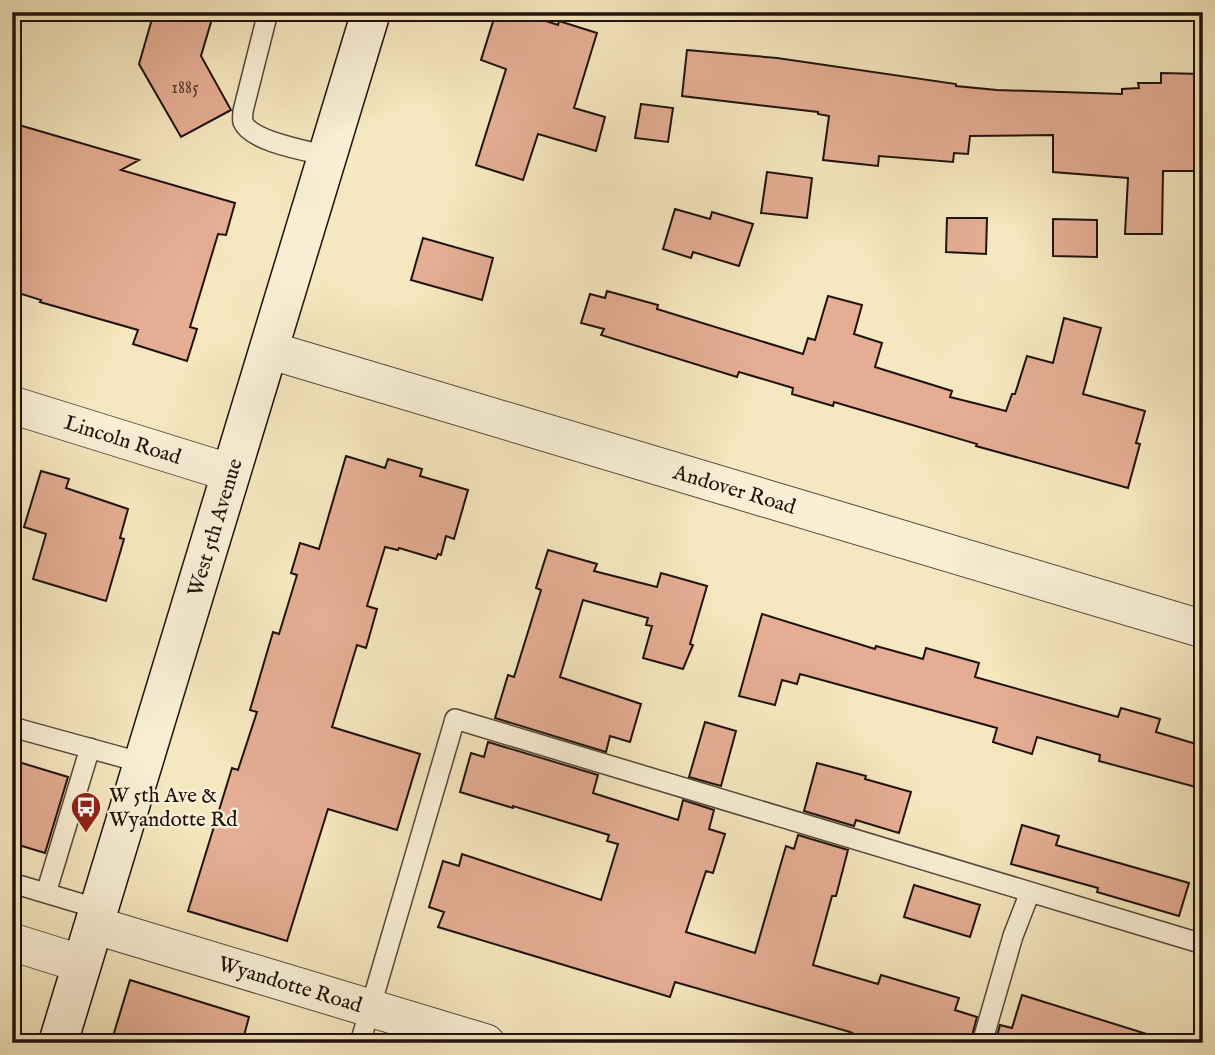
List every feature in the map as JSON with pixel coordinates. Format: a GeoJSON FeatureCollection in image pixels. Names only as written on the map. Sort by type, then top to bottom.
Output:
{"type":"FeatureCollection","features":[{"type":"Feature","properties":{"kind":"main road","name":"West 5th Avenue"},"geometry":{"type":"LineString","coordinates":[[58,1043],[371,12]]}},
{"type":"Feature","properties":{"kind":"street","name":"Andover Road"},"geometry":{"type":"LineString","coordinates":[[269,350],[1203,629]]}},
{"type":"Feature","properties":{"kind":"street","name":"Lincoln Road"},"geometry":{"type":"LineString","coordinates":[[12,405],[231,473]]}},
{"type":"Feature","properties":{"kind":"street","name":"Wyandotte Road"},"geometry":{"type":"LineString","coordinates":[[97,917],[370,1008],[486,1043]]}},
{"type":"Feature","properties":{"kind":"street"},"geometry":{"type":"LineString","coordinates":[[12,942],[82,964]]}},
{"type":"Feature","properties":{"kind":"lane"},"geometry":{"type":"LineString","coordinates":[[268,12],[243,111],[243,122],[251,132],[267,140],[328,156]]}},
{"type":"Feature","properties":{"kind":"lane"},"geometry":{"type":"LineString","coordinates":[[360,1043],[455,719],[1203,944]]}},
{"type":"Feature","properties":{"kind":"lane"},"geometry":{"type":"LineString","coordinates":[[12,727],[143,763]]}},
{"type":"Feature","properties":{"kind":"lane"},"geometry":{"type":"LineString","coordinates":[[46,893],[90,748]]}},
{"type":"Feature","properties":{"kind":"lane"},"geometry":{"type":"LineString","coordinates":[[12,883],[46,893],[97,917]]}},
{"type":"Feature","properties":{"kind":"lane"},"geometry":{"type":"LineString","coordinates":[[982,1043],[1013,936],[1030,892]]}},
{"type":"Feature","properties":{"kind":"building"},"geometry":{"type":"Polygon","coordinates":[[[154,12],[214,12],[201,56],[231,110],[181,137],[139,64],[154,12]]]}},
{"type":"Feature","properties":{"kind":"building"},"geometry":{"type":"Polygon","coordinates":[[[496,12],[519,12],[558,25],[559,21],[597,33],[574,108],[605,117],[596,151],[538,134],[523,180],[476,165],[506,69],[481,60],[496,12]]]}},
{"type":"Feature","properties":{"kind":"building"},"geometry":{"type":"Polygon","coordinates":[[[687,50],[777,58],[997,90],[1122,94],[1122,89],[1139,88],[1138,83],[1161,83],[1161,73],[1203,74],[1203,171],[1163,171],[1162,234],[1125,234],[1128,178],[1053,172],[1053,135],[970,136],[968,154],[954,153],[953,162],[879,156],[878,166],[823,160],[829,116],[818,112],[682,96],[687,50]]]}},
{"type":"Feature","properties":{"kind":"building"},"geometry":{"type":"Polygon","coordinates":[[[641,104],[673,108],[668,142],[635,138],[641,104]]]}},
{"type":"Feature","properties":{"kind":"building"},"geometry":{"type":"Polygon","coordinates":[[[12,123],[139,160],[121,170],[235,203],[226,235],[218,234],[190,327],[197,329],[187,361],[133,344],[138,330],[40,302],[41,300],[12,291],[12,123]]]}},
{"type":"Feature","properties":{"kind":"building"},"geometry":{"type":"Polygon","coordinates":[[[767,172],[812,178],[807,218],[761,213],[767,172]]]}},
{"type":"Feature","properties":{"kind":"building"},"geometry":{"type":"Polygon","coordinates":[[[675,209],[710,219],[712,212],[753,224],[739,266],[693,252],[691,258],[663,249],[675,209]]]}},
{"type":"Feature","properties":{"kind":"building"},"geometry":{"type":"Polygon","coordinates":[[[947,218],[987,218],[986,254],[946,252],[947,218]]]}},
{"type":"Feature","properties":{"kind":"building"},"geometry":{"type":"Polygon","coordinates":[[[1053,219],[1097,220],[1097,257],[1053,256],[1053,219]]]}},
{"type":"Feature","properties":{"kind":"building"},"geometry":{"type":"Polygon","coordinates":[[[423,238],[493,258],[482,300],[411,280],[423,238]]]}},
{"type":"Feature","properties":{"kind":"building"},"geometry":{"type":"Polygon","coordinates":[[[607,291],[658,305],[657,309],[803,354],[808,338],[815,340],[828,296],[862,305],[854,334],[882,343],[875,367],[952,391],[950,397],[1006,411],[1012,394],[1015,394],[1027,356],[1053,363],[1064,318],[1101,328],[1083,394],[1145,411],[1136,443],[1140,444],[1128,488],[976,446],[977,444],[834,402],[833,406],[792,394],[793,388],[739,372],[737,377],[601,335],[604,329],[581,323],[590,294],[605,298],[607,291]]]}},
{"type":"Feature","properties":{"kind":"building"},"geometry":{"type":"Polygon","coordinates":[[[346,456],[385,468],[388,459],[422,469],[420,476],[468,490],[454,539],[446,536],[441,555],[438,554],[436,559],[399,548],[385,547],[367,606],[377,609],[366,648],[357,645],[332,727],[420,754],[397,830],[328,809],[287,941],[188,911],[232,768],[238,770],[257,712],[250,710],[273,632],[279,634],[297,575],[291,573],[300,543],[319,549],[346,456]]]}},
{"type":"Feature","properties":{"kind":"building"},"geometry":{"type":"Polygon","coordinates":[[[41,471],[69,479],[66,488],[128,509],[120,538],[124,539],[106,601],[33,579],[46,534],[24,527],[41,471]]]}},
{"type":"Feature","properties":{"kind":"building"},"geometry":{"type":"Polygon","coordinates":[[[548,550],[597,564],[594,571],[657,587],[661,573],[707,586],[690,644],[693,645],[683,669],[643,658],[652,626],[646,625],[648,618],[583,600],[560,677],[641,704],[630,742],[610,736],[606,752],[495,718],[508,675],[514,677],[541,590],[536,588],[548,550]]]}},
{"type":"Feature","properties":{"kind":"building"},"geometry":{"type":"Polygon","coordinates":[[[762,614],[875,649],[876,646],[923,659],[926,648],[979,663],[975,677],[1118,717],[1121,708],[1160,719],[1156,732],[1203,746],[1203,789],[1099,761],[1100,755],[1037,737],[1032,754],[993,742],[997,728],[800,674],[797,684],[782,680],[775,705],[739,696],[762,614]]]}},
{"type":"Feature","properties":{"kind":"building"},"geometry":{"type":"Polygon","coordinates":[[[705,722],[736,731],[721,786],[689,777],[705,722]]]}},
{"type":"Feature","properties":{"kind":"building"},"geometry":{"type":"Polygon","coordinates":[[[488,742],[598,775],[593,793],[678,820],[683,800],[714,810],[709,829],[725,834],[713,873],[706,871],[686,932],[755,953],[786,846],[794,849],[798,835],[848,850],[813,965],[878,984],[881,975],[959,998],[955,1010],[977,1017],[970,1043],[858,1043],[860,1037],[850,1032],[675,982],[670,997],[438,927],[444,912],[429,907],[443,861],[459,866],[462,854],[601,900],[618,844],[607,841],[609,835],[460,792],[471,753],[484,757],[488,742]]]}},
{"type":"Feature","properties":{"kind":"building"},"geometry":{"type":"Polygon","coordinates":[[[12,760],[68,777],[45,853],[12,843],[12,760]]]}},
{"type":"Feature","properties":{"kind":"building"},"geometry":{"type":"Polygon","coordinates":[[[817,763],[911,792],[899,833],[856,820],[854,826],[804,811],[817,763]]]}},
{"type":"Feature","properties":{"kind":"building"},"geometry":{"type":"Polygon","coordinates":[[[1022,825],[1059,836],[1056,845],[1189,883],[1179,916],[1097,892],[1098,888],[1011,864],[1022,825]]]}},
{"type":"Feature","properties":{"kind":"building"},"geometry":{"type":"Polygon","coordinates":[[[914,885],[980,905],[970,937],[904,917],[914,885]]]}},
{"type":"Feature","properties":{"kind":"building"},"geometry":{"type":"Polygon","coordinates":[[[130,980],[249,1017],[242,1043],[111,1043],[130,980]]]}},
{"type":"Feature","properties":{"kind":"building"},"geometry":{"type":"Polygon","coordinates":[[[1022,995],[1153,1036],[1152,1043],[995,1043],[1000,1025],[1012,1028],[1022,995]]]}},
{"type":"Feature","properties":{"kind":"place","name":"W 5th Ave & Wyandotte Rd"},"geometry":{"type":"Point","coordinates":[86,834]}}]}
